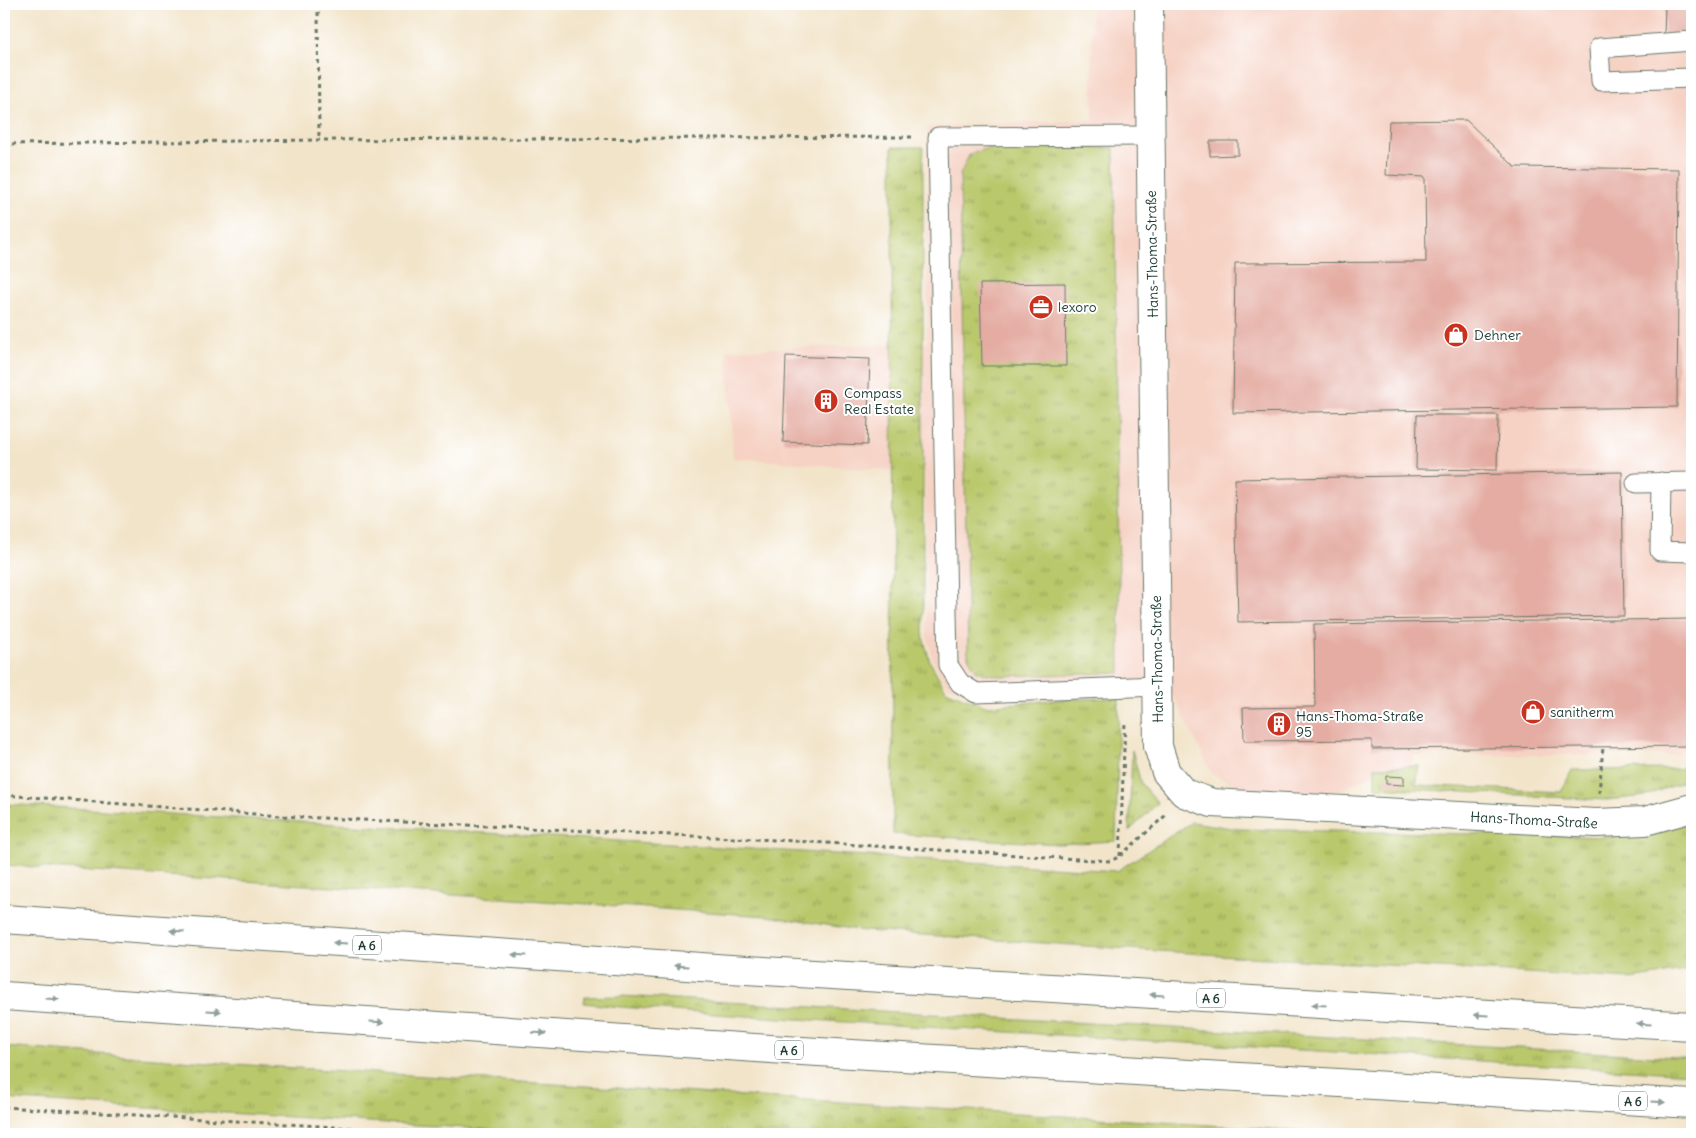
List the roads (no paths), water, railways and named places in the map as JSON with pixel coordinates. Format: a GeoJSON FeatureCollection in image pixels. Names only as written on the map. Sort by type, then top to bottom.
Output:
{"type":"FeatureCollection","features":[{"type":"Feature","properties":{"kind":"main road","name":"Hans-Thoma-Straße"},"geometry":{"type":"LineString","coordinates":[[1149,4],[1158,746],[1166,772],[1184,794],[1212,803],[1596,824],[1645,821],[1692,808]]}},
{"type":"Feature","properties":{"kind":"main road","name":"A 6"},"geometry":{"type":"LineString","coordinates":[[4,919],[730,969],[1692,1026]]}},
{"type":"Feature","properties":{"kind":"main road","name":"A 6"},"geometry":{"type":"LineString","coordinates":[[4,996],[785,1050],[1692,1104]]}},
{"type":"Feature","properties":{"kind":"lane"},"geometry":{"type":"LineString","coordinates":[[1692,41],[1599,48],[1601,82],[1692,78]]}},
{"type":"Feature","properties":{"kind":"lane"},"geometry":{"type":"LineString","coordinates":[[1150,136],[938,137],[948,665],[960,683],[976,693],[1158,686]]}},
{"type":"Feature","properties":{"kind":"lane"},"geometry":{"type":"LineString","coordinates":[[1660,482],[1660,551],[1692,552]]}},
{"type":"Feature","properties":{"kind":"lane"},"geometry":{"type":"LineString","coordinates":[[1636,483],[1692,482]]}},
{"type":"Feature","properties":{"kind":"place","name":"lexoro"},"geometry":{"type":"Point","coordinates":[1041,307]}},
{"type":"Feature","properties":{"kind":"place","name":"Dehner"},"geometry":{"type":"Point","coordinates":[1456,335]}},
{"type":"Feature","properties":{"kind":"place","name":"Compass Real Estate"},"geometry":{"type":"Point","coordinates":[826,401]}},
{"type":"Feature","properties":{"kind":"place","name":"sanitherm"},"geometry":{"type":"Point","coordinates":[1533,712]}},
{"type":"Feature","properties":{"kind":"place","name":"Hans-Thoma-Straße 95"},"geometry":{"type":"Point","coordinates":[1279,724]}}]}
